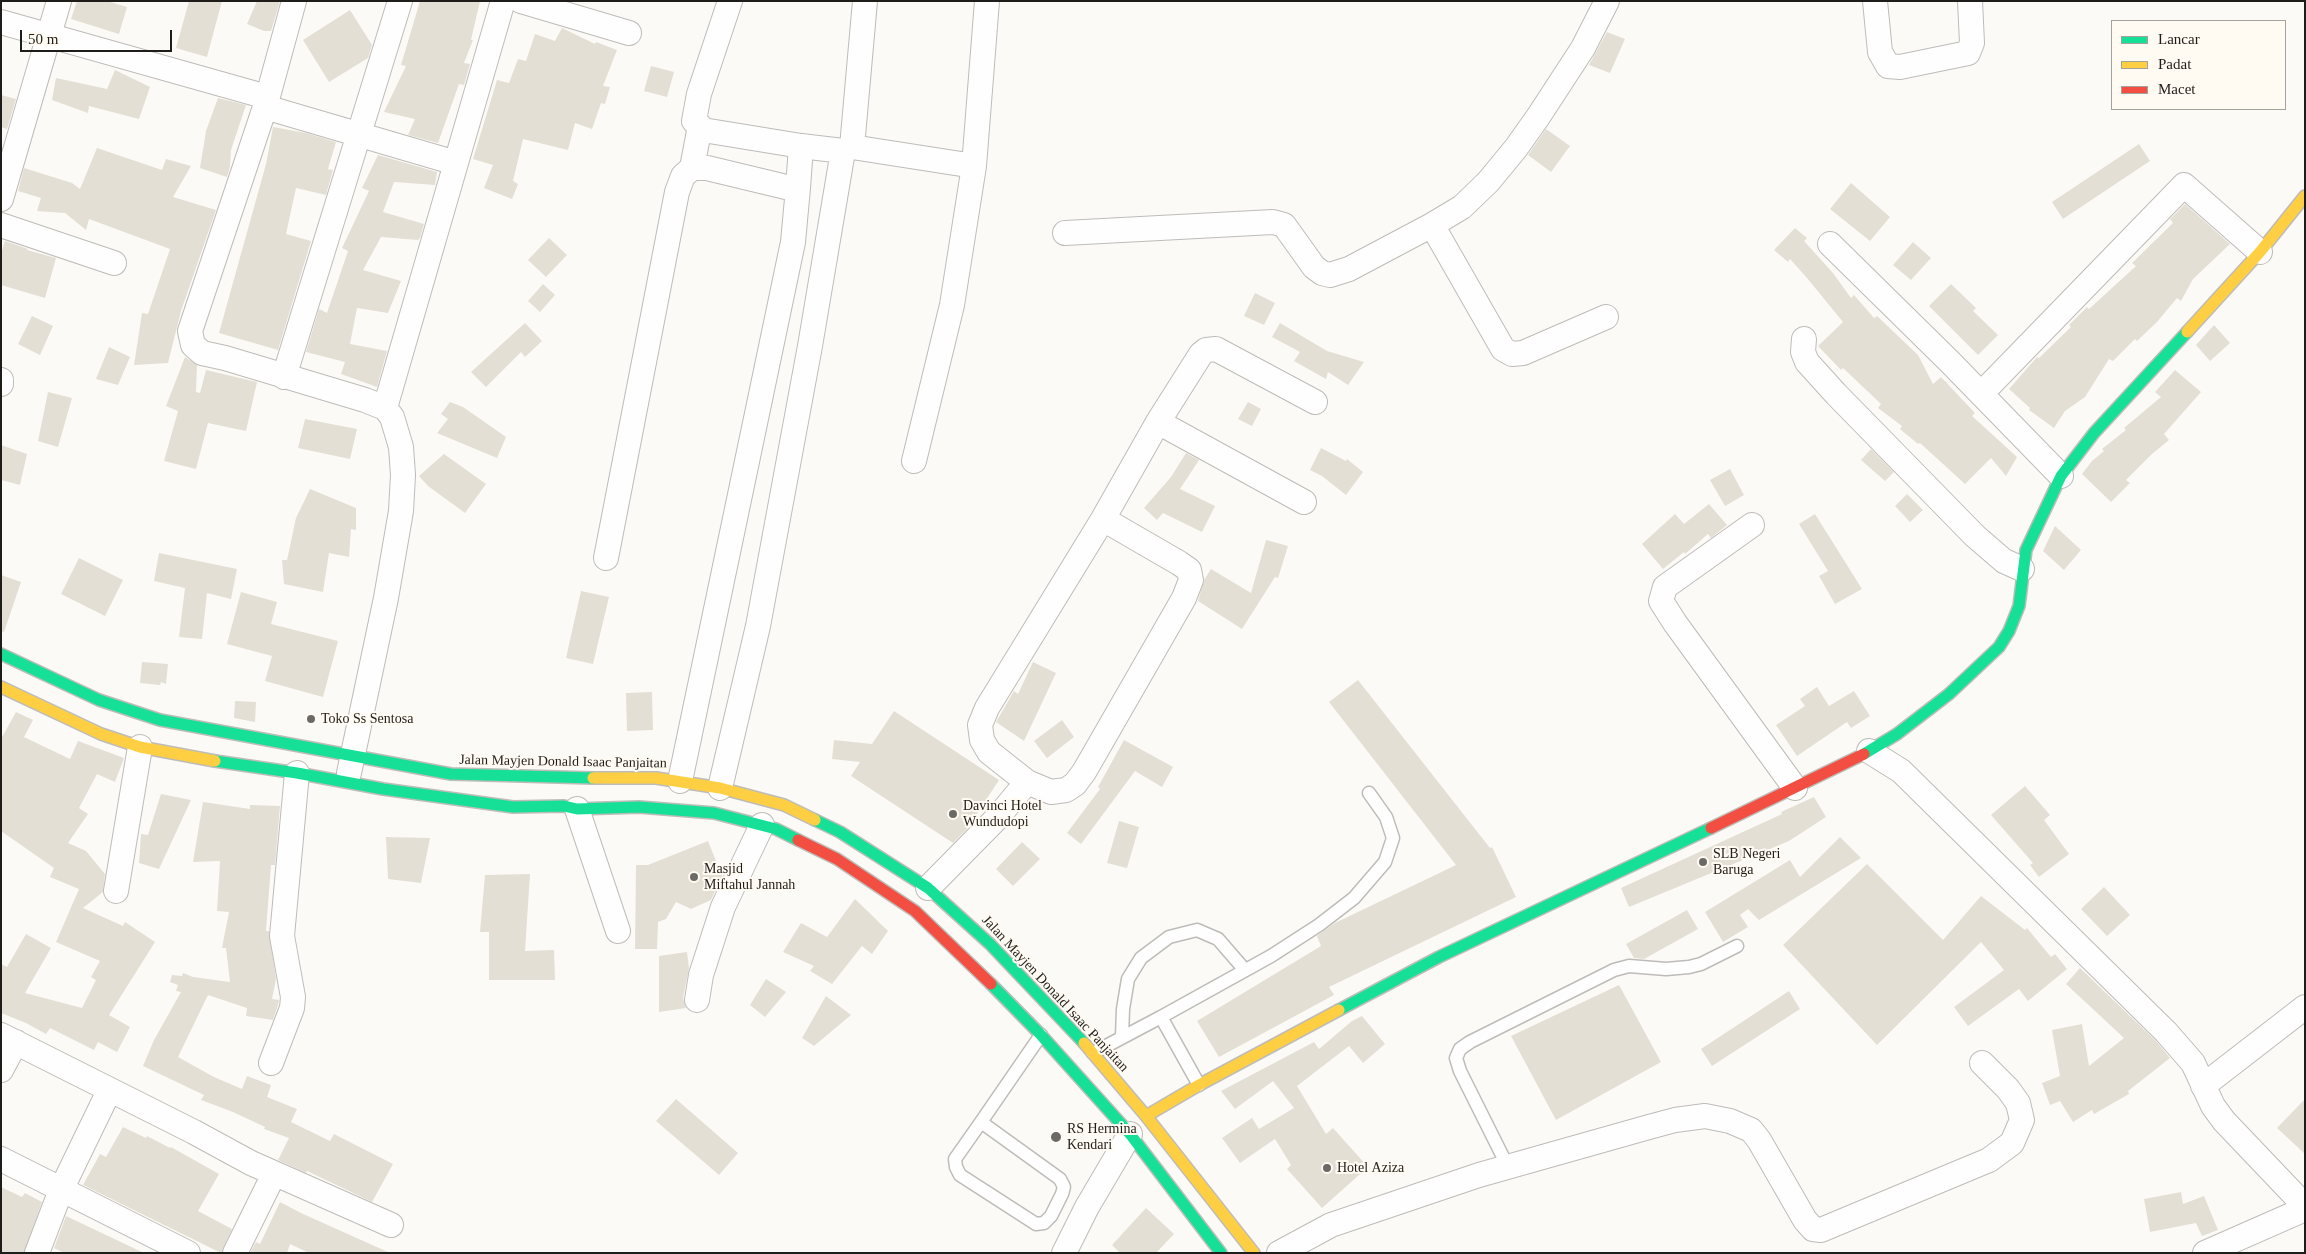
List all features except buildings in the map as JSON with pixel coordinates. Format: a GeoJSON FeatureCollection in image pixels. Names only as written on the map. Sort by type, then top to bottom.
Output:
{"type":"FeatureCollection","features":[{"type":"Feature","properties":{"kind":"main road"},"geometry":{"type":"LineString","coordinates":[[1130,1134],[1146,1116],[1199,1085],[1439,958],[1869,751],[1897,734],[1949,694],[1999,647],[2012,624],[2019,606],[2022,569],[2029,543],[2061,476],[2094,433],[2260,252],[2305,196]]}},
{"type":"Feature","properties":{"kind":"main road","name":"Jalan Mayjen Donald Isaac Panjaitan"},"geometry":{"type":"LineString","coordinates":[[1,654],[99,700],[160,720],[450,774],[511,777],[656,778],[720,788],[784,805],[832,828],[928,888],[990,944],[1093,1053],[1146,1116],[1254,1253]]}},
{"type":"Feature","properties":{"kind":"main road"},"geometry":{"type":"LineString","coordinates":[[1,687],[101,734],[140,747],[223,763],[348,781],[383,790],[513,807],[564,806],[577,809],[639,807],[683,810],[714,813],[776,829],[837,859],[915,911],[1041,1035],[1130,1134],[1221,1253]]}},
{"type":"Feature","properties":{"kind":"street"},"geometry":{"type":"LineString","coordinates":[[1,199],[59,1]]}},
{"type":"Feature","properties":{"kind":"street"},"geometry":{"type":"LineString","coordinates":[[294,1],[266,102],[190,331],[193,344],[202,353],[234,361],[385,408],[392,417],[401,447],[403,475],[401,511],[386,598],[348,781]]}},
{"type":"Feature","properties":{"kind":"street"},"geometry":{"type":"LineString","coordinates":[[284,377],[400,1]]}},
{"type":"Feature","properties":{"kind":"street"},"geometry":{"type":"LineString","coordinates":[[385,408],[503,1]]}},
{"type":"Feature","properties":{"kind":"street"},"geometry":{"type":"LineString","coordinates":[[521,1],[630,33]]}},
{"type":"Feature","properties":{"kind":"street"},"geometry":{"type":"LineString","coordinates":[[730,1],[699,94],[694,121],[703,130],[801,146],[848,149],[974,166]]}},
{"type":"Feature","properties":{"kind":"street"},"geometry":{"type":"LineString","coordinates":[[720,788],[758,626],[848,149],[865,1]]}},
{"type":"Feature","properties":{"kind":"street"},"geometry":{"type":"LineString","coordinates":[[914,460],[952,305],[974,166],[987,1]]}},
{"type":"Feature","properties":{"kind":"street"},"geometry":{"type":"LineString","coordinates":[[1065,233],[1273,222],[1284,225],[1314,267],[1322,273],[1330,275],[1348,269],[1432,225],[1462,206],[1500,169],[1583,48],[1607,1]]}},
{"type":"Feature","properties":{"kind":"street"},"geometry":{"type":"LineString","coordinates":[[1875,1],[1880,52],[1888,66],[1900,67],[1968,53],[1972,43],[1970,1]]}},
{"type":"Feature","properties":{"kind":"street"},"geometry":{"type":"LineString","coordinates":[[1,22],[266,102],[359,134],[456,163]]}},
{"type":"Feature","properties":{"kind":"street"},"geometry":{"type":"LineString","coordinates":[[606,558],[677,192],[683,176],[692,168],[700,126]]}},
{"type":"Feature","properties":{"kind":"street"},"geometry":{"type":"LineString","coordinates":[[680,781],[793,242],[801,146]]}},
{"type":"Feature","properties":{"kind":"street"},"geometry":{"type":"LineString","coordinates":[[692,168],[707,168],[786,187],[798,188]]}},
{"type":"Feature","properties":{"kind":"street"},"geometry":{"type":"LineString","coordinates":[[1981,394],[2184,186],[2260,252]]}},
{"type":"Feature","properties":{"kind":"street"},"geometry":{"type":"LineString","coordinates":[[1,225],[114,263]]}},
{"type":"Feature","properties":{"kind":"street"},"geometry":{"type":"LineString","coordinates":[[1432,225],[1503,348],[1512,354],[1523,353],[1606,317]]}},
{"type":"Feature","properties":{"kind":"street"},"geometry":{"type":"LineString","coordinates":[[1830,244],[2061,476]]}},
{"type":"Feature","properties":{"kind":"street"},"geometry":{"type":"LineString","coordinates":[[1804,339],[1803,352],[1807,362],[1836,394],[1975,536],[2004,561],[2022,569]]}},
{"type":"Feature","properties":{"kind":"street"},"geometry":{"type":"LineString","coordinates":[[1103,518],[1189,570],[1191,580],[1184,598],[1084,772],[1075,784],[1066,790],[1050,792],[1027,782],[989,752],[982,740],[980,725],[987,708],[1103,518],[1158,422],[1201,354],[1212,348],[1224,352],[1315,402]]}},
{"type":"Feature","properties":{"kind":"street"},"geometry":{"type":"LineString","coordinates":[[1158,422],[1304,502]]}},
{"type":"Feature","properties":{"kind":"street"},"geometry":{"type":"LineString","coordinates":[[1752,525],[1665,586],[1661,601],[1795,788]]}},
{"type":"Feature","properties":{"kind":"street"},"geometry":{"type":"LineString","coordinates":[[116,891],[140,747]]}},
{"type":"Feature","properties":{"kind":"street"},"geometry":{"type":"LineString","coordinates":[[1869,751],[1901,771],[2166,1032],[2193,1063],[2224,1121],[2305,1208],[2205,1253]]}},
{"type":"Feature","properties":{"kind":"street"},"geometry":{"type":"LineString","coordinates":[[271,1063],[292,1008],[293,997],[282,936],[297,773]]}},
{"type":"Feature","properties":{"kind":"street"},"geometry":{"type":"LineString","coordinates":[[928,888],[998,818],[1027,782]]}},
{"type":"Feature","properties":{"kind":"street"},"geometry":{"type":"LineString","coordinates":[[577,809],[618,931]]}},
{"type":"Feature","properties":{"kind":"street"},"geometry":{"type":"LineString","coordinates":[[698,1000],[701,975],[723,907],[762,825]]}},
{"type":"Feature","properties":{"kind":"street"},"geometry":{"type":"LineString","coordinates":[[2204,1086],[2305,1007]]}},
{"type":"Feature","properties":{"kind":"street"},"geometry":{"type":"LineString","coordinates":[[1,1070],[9,1039],[274,1174],[391,1225]]}},
{"type":"Feature","properties":{"kind":"street"},"geometry":{"type":"LineString","coordinates":[[1279,1253],[1331,1225],[1479,1175],[1675,1120],[1705,1116],[1730,1121],[1751,1130],[1759,1140],[1805,1220],[1813,1229],[1821,1230],[1989,1160],[2012,1143],[2022,1120],[2018,1103],[2008,1089],[1982,1063]]}},
{"type":"Feature","properties":{"kind":"street"},"geometry":{"type":"LineString","coordinates":[[37,1253],[61,1190],[109,1091]]}},
{"type":"Feature","properties":{"kind":"street"},"geometry":{"type":"LineString","coordinates":[[1064,1253],[1087,1207],[1130,1134]]}},
{"type":"Feature","properties":{"kind":"street"},"geometry":{"type":"LineString","coordinates":[[1,1159],[188,1253]]}},
{"type":"Feature","properties":{"kind":"street"},"geometry":{"type":"LineString","coordinates":[[235,1253],[274,1174]]}},
{"type":"Feature","properties":{"kind":"lane"},"geometry":{"type":"LineString","coordinates":[[1093,1053],[1161,1017],[1244,969],[1271,956],[1347,904],[1385,862],[1393,838],[1386,817],[1368,793]]}},
{"type":"Feature","properties":{"kind":"lane"},"geometry":{"type":"LineString","coordinates":[[1122,1036],[1123,1009],[1128,979],[1141,958],[1169,937],[1197,930],[1218,939],[1244,969]]}},
{"type":"Feature","properties":{"kind":"lane"},"geometry":{"type":"LineString","coordinates":[[1508,1167],[1460,1071],[1456,1058],[1460,1049],[1470,1042],[1614,970],[1629,966],[1666,969],[1689,967],[1701,964],[1737,946]]}},
{"type":"Feature","properties":{"kind":"lane"},"geometry":{"type":"LineString","coordinates":[[1161,1017],[1199,1085]]}},
{"type":"Feature","properties":{"kind":"lane"},"geometry":{"type":"LineString","coordinates":[[981,1122],[1060,1180],[1064,1187],[1062,1194],[1052,1216],[1044,1223],[1036,1224],[960,1175],[955,1159],[1041,1035]]}},
{"type":"Feature","properties":{"kind":"traffic: fast"},"geometry":{"type":"LineString","coordinates":[[1864,754],[1897,734],[1949,694],[1999,647],[2009,631],[2019,606],[2026,550],[2061,476],[2094,433],[2187,332]]}},
{"type":"Feature","properties":{"kind":"traffic: fast"},"geometry":{"type":"LineString","coordinates":[[1,654],[99,700],[160,720],[451,774],[593,778]]}},
{"type":"Feature","properties":{"kind":"traffic: fast"},"geometry":{"type":"LineString","coordinates":[[215,761],[297,773],[383,789],[513,807],[564,806],[577,809],[639,807],[714,813],[776,829],[798,840]]}},
{"type":"Feature","properties":{"kind":"traffic: fast"},"geometry":{"type":"LineString","coordinates":[[815,820],[840,832],[928,888],[990,944],[1084,1043]]}},
{"type":"Feature","properties":{"kind":"traffic: fast"},"geometry":{"type":"LineString","coordinates":[[1339,1010],[1439,957],[1711,828]]}},
{"type":"Feature","properties":{"kind":"traffic: fast"},"geometry":{"type":"LineString","coordinates":[[991,984],[1041,1035],[1130,1134],[1221,1253]]}},
{"type":"Feature","properties":{"kind":"traffic: slow"},"geometry":{"type":"LineString","coordinates":[[2187,332],[2260,252],[2305,196]]}},
{"type":"Feature","properties":{"kind":"traffic: slow"},"geometry":{"type":"LineString","coordinates":[[1,687],[101,734],[140,747],[215,761]]}},
{"type":"Feature","properties":{"kind":"traffic: slow"},"geometry":{"type":"LineString","coordinates":[[593,778],[656,778],[720,788],[784,805],[815,820]]}},
{"type":"Feature","properties":{"kind":"traffic: slow"},"geometry":{"type":"LineString","coordinates":[[1146,1116],[1199,1085],[1339,1010]]}},
{"type":"Feature","properties":{"kind":"traffic: slow"},"geometry":{"type":"LineString","coordinates":[[1084,1043],[1146,1116],[1254,1253]]}},
{"type":"Feature","properties":{"kind":"traffic: jam"},"geometry":{"type":"LineString","coordinates":[[1711,828],[1864,754]]}},
{"type":"Feature","properties":{"kind":"traffic: jam"},"geometry":{"type":"LineString","coordinates":[[798,840],[837,859],[915,911],[991,984]]}},
{"type":"Feature","properties":{"kind":"place","name":"Toko Ss Sentosa"},"geometry":{"type":"Point","coordinates":[311,719]}},
{"type":"Feature","properties":{"kind":"place","name":"Davinci Hotel Wundudopi"},"geometry":{"type":"Point","coordinates":[953,814]}},
{"type":"Feature","properties":{"kind":"place","name":"SLB Negeri Baruga"},"geometry":{"type":"Point","coordinates":[1703,862]}},
{"type":"Feature","properties":{"kind":"place","name":"Masjid Miftahul Jannah"},"geometry":{"type":"Point","coordinates":[694,877]}},
{"type":"Feature","properties":{"kind":"place","name":"RS Hermina Kendari"},"geometry":{"type":"Point","coordinates":[1056,1137]}},
{"type":"Feature","properties":{"kind":"place","name":"Hotel Aziza"},"geometry":{"type":"Point","coordinates":[1327,1168]}}]}
